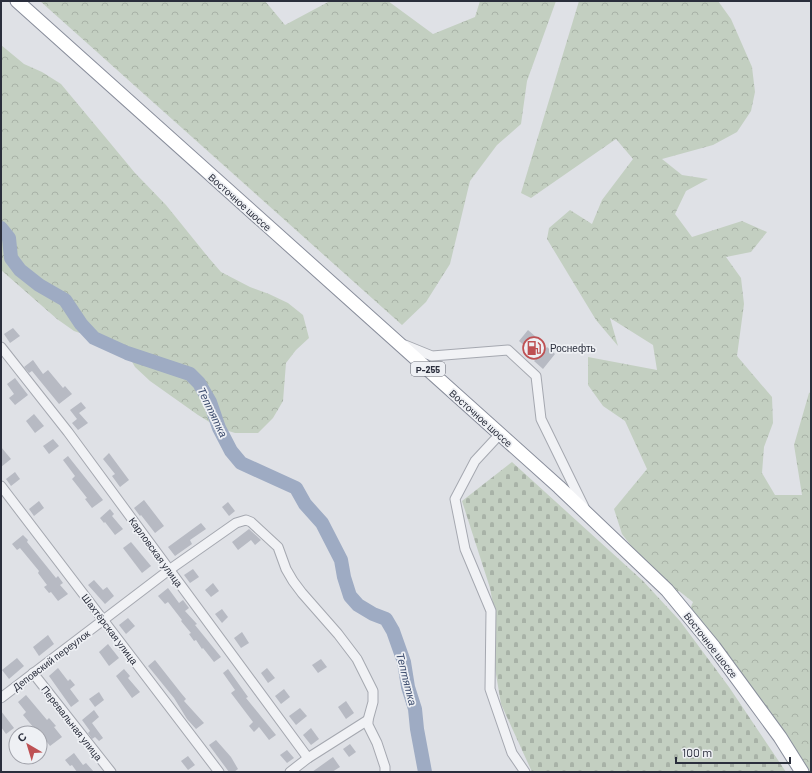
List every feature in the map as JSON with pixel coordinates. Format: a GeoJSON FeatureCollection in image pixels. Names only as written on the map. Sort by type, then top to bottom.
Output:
{"type":"FeatureCollection","features":[{"type":"Feature","properties":{"kind":"highway","name":"Восточное шоссе"},"geometry":{"type":"LineString","coordinates":[[17,1],[500,434],[667,590],[714,647],[780,737],[802,772]]}},
{"type":"Feature","properties":{"kind":"street"},"geometry":{"type":"LineString","coordinates":[[396,341],[432,356],[508,350],[536,376],[541,419],[587,514]]}},
{"type":"Feature","properties":{"kind":"street","name":"Карловская улица"},"geometry":{"type":"LineString","coordinates":[[1,347],[68,432],[308,758]]}},
{"type":"Feature","properties":{"kind":"street"},"geometry":{"type":"LineString","coordinates":[[500,434],[475,461],[455,499],[465,549],[491,611],[490,689],[512,753],[525,772]]}},
{"type":"Feature","properties":{"kind":"street","name":"Шахтёрская улица"},"geometry":{"type":"LineString","coordinates":[[1,486],[219,772]]}},
{"type":"Feature","properties":{"kind":"street","name":"Деповский переулок"},"geometry":{"type":"LineString","coordinates":[[1,698],[169,570],[236,523],[246,520],[251,522],[278,547],[286,569],[293,581],[357,659],[373,691],[374,702],[368,720]]}},
{"type":"Feature","properties":{"kind":"street","name":"Перевальная улица"},"geometry":{"type":"LineString","coordinates":[[33,673],[111,772]]}},
{"type":"Feature","properties":{"kind":"street"},"geometry":{"type":"LineString","coordinates":[[290,772],[308,758],[368,720],[385,767],[385,772]]}},
{"type":"Feature","properties":{"kind":"green space"},"geometry":{"type":"Polygon","coordinates":[[[40,1],[265,1],[285,25],[330,1],[388,1],[433,34],[475,17],[480,1],[556,1],[527,81],[521,124],[497,145],[470,181],[450,264],[426,302],[402,325],[40,1]]]}},
{"type":"Feature","properties":{"kind":"green space"},"geometry":{"type":"Polygon","coordinates":[[[579,1],[718,1],[731,19],[752,67],[755,92],[751,111],[737,132],[713,145],[662,159],[682,175],[708,179],[686,191],[675,214],[692,237],[742,221],[767,232],[751,252],[726,257],[741,278],[744,304],[737,356],[772,397],[773,423],[764,447],[762,473],[775,495],[802,495],[794,445],[809,393],[811,392],[811,772],[803,772],[759,708],[742,674],[708,649],[687,616],[693,602],[679,591],[670,596],[622,534],[614,509],[647,469],[625,421],[603,406],[588,385],[588,357],[657,370],[653,345],[610,318],[618,346],[596,320],[547,239],[549,228],[570,210],[592,224],[602,200],[633,159],[616,139],[531,198],[521,193],[579,1]]]}},
{"type":"Feature","properties":{"kind":"green space"},"geometry":{"type":"Polygon","coordinates":[[[1,45],[24,64],[42,72],[61,84],[135,173],[166,205],[221,272],[250,287],[288,303],[303,315],[309,338],[296,350],[286,363],[283,401],[273,418],[258,433],[235,433],[219,428],[198,415],[150,381],[135,367],[127,353],[109,348],[94,338],[74,331],[57,319],[1,270],[1,45]]]}},
{"type":"Feature","properties":{"kind":"green space"},"geometry":{"type":"Polygon","coordinates":[[[512,462],[643,581],[680,621],[729,687],[786,772],[532,772],[501,704],[495,668],[496,621],[490,588],[462,501],[512,462]]]}},
{"type":"Feature","properties":{"kind":"building"},"geometry":{"type":"Polygon","coordinates":[[[13,328],[20,336],[10,343],[4,334],[13,328]]]}},
{"type":"Feature","properties":{"kind":"building"},"geometry":{"type":"Polygon","coordinates":[[[528,330],[536,337],[533,341],[544,350],[547,347],[555,354],[543,369],[534,361],[538,357],[519,341],[528,330]]]}},
{"type":"Feature","properties":{"kind":"building"},"geometry":{"type":"Polygon","coordinates":[[[33,360],[43,374],[48,370],[63,388],[65,386],[72,394],[59,404],[32,371],[29,373],[24,367],[33,360]]]}},
{"type":"Feature","properties":{"kind":"building"},"geometry":{"type":"Polygon","coordinates":[[[15,378],[28,395],[15,405],[9,398],[14,394],[7,384],[15,378]]]}},
{"type":"Feature","properties":{"kind":"building"},"geometry":{"type":"Polygon","coordinates":[[[81,402],[86,408],[79,413],[88,423],[78,430],[72,423],[77,419],[70,410],[81,402]]]}},
{"type":"Feature","properties":{"kind":"building"},"geometry":{"type":"Polygon","coordinates":[[[34,414],[44,426],[35,433],[26,421],[34,414]]]}},
{"type":"Feature","properties":{"kind":"building"},"geometry":{"type":"Polygon","coordinates":[[[53,439],[59,446],[49,454],[43,446],[53,439]]]}},
{"type":"Feature","properties":{"kind":"building"},"geometry":{"type":"Polygon","coordinates":[[[1,447],[11,459],[1,467],[1,447]]]}},
{"type":"Feature","properties":{"kind":"building"},"geometry":{"type":"Polygon","coordinates":[[[109,453],[129,480],[120,487],[112,476],[115,474],[103,459],[109,453]]]}},
{"type":"Feature","properties":{"kind":"building"},"geometry":{"type":"Polygon","coordinates":[[[68,456],[103,500],[92,508],[85,499],[87,498],[72,479],[75,476],[63,460],[68,456]]]}},
{"type":"Feature","properties":{"kind":"building"},"geometry":{"type":"Polygon","coordinates":[[[15,472],[20,479],[11,486],[6,479],[15,472]]]}},
{"type":"Feature","properties":{"kind":"building"},"geometry":{"type":"Polygon","coordinates":[[[144,500],[164,526],[155,533],[134,508],[144,500]]]}},
{"type":"Feature","properties":{"kind":"building"},"geometry":{"type":"Polygon","coordinates":[[[39,501],[44,508],[34,516],[29,509],[39,501]]]}},
{"type":"Feature","properties":{"kind":"building"},"geometry":{"type":"Polygon","coordinates":[[[228,502],[235,511],[229,516],[222,507],[228,502]]]}},
{"type":"Feature","properties":{"kind":"building"},"geometry":{"type":"Polygon","coordinates":[[[110,509],[114,514],[112,516],[123,529],[115,535],[100,518],[110,509]]]}},
{"type":"Feature","properties":{"kind":"building"},"geometry":{"type":"Polygon","coordinates":[[[201,523],[206,529],[190,540],[192,544],[175,556],[168,547],[201,523]]]}},
{"type":"Feature","properties":{"kind":"building"},"geometry":{"type":"Polygon","coordinates":[[[249,529],[261,540],[255,545],[251,540],[238,550],[232,542],[249,529]]]}},
{"type":"Feature","properties":{"kind":"building"},"geometry":{"type":"Polygon","coordinates":[[[23,535],[56,578],[58,576],[63,583],[60,585],[68,594],[58,601],[51,592],[49,593],[44,587],[47,585],[38,573],[39,571],[20,548],[17,550],[12,544],[23,535]]]}},
{"type":"Feature","properties":{"kind":"building"},"geometry":{"type":"Polygon","coordinates":[[[131,542],[151,566],[142,573],[123,548],[131,542]]]}},
{"type":"Feature","properties":{"kind":"building"},"geometry":{"type":"Polygon","coordinates":[[[193,569],[199,577],[190,583],[184,575],[193,569]]]}},
{"type":"Feature","properties":{"kind":"building"},"geometry":{"type":"Polygon","coordinates":[[[94,580],[103,590],[107,587],[114,596],[105,604],[88,585],[94,580]]]}},
{"type":"Feature","properties":{"kind":"building"},"geometry":{"type":"Polygon","coordinates":[[[213,583],[219,591],[211,597],[205,590],[213,583]]]}},
{"type":"Feature","properties":{"kind":"building"},"geometry":{"type":"Polygon","coordinates":[[[168,588],[179,603],[183,600],[189,608],[185,611],[197,624],[195,625],[221,657],[214,662],[196,640],[194,641],[189,634],[191,633],[168,602],[165,604],[158,596],[168,588]]]}},
{"type":"Feature","properties":{"kind":"building"},"geometry":{"type":"Polygon","coordinates":[[[222,609],[228,617],[222,623],[215,614],[222,609]]]}},
{"type":"Feature","properties":{"kind":"building"},"geometry":{"type":"Polygon","coordinates":[[[128,618],[135,626],[126,634],[119,625],[128,618]]]}},
{"type":"Feature","properties":{"kind":"building"},"geometry":{"type":"Polygon","coordinates":[[[242,632],[249,643],[241,648],[234,638],[242,632]]]}},
{"type":"Feature","properties":{"kind":"building"},"geometry":{"type":"Polygon","coordinates":[[[48,635],[54,644],[39,656],[33,647],[48,635]]]}},
{"type":"Feature","properties":{"kind":"building"},"geometry":{"type":"Polygon","coordinates":[[[108,644],[119,658],[109,666],[99,652],[108,644]]]}},
{"type":"Feature","properties":{"kind":"building"},"geometry":{"type":"Polygon","coordinates":[[[17,658],[24,666],[9,679],[2,670],[17,658]]]}},
{"type":"Feature","properties":{"kind":"building"},"geometry":{"type":"Polygon","coordinates":[[[321,659],[327,667],[318,673],[312,665],[321,659]]]}},
{"type":"Feature","properties":{"kind":"building"},"geometry":{"type":"Polygon","coordinates":[[[155,660],[186,699],[184,701],[204,723],[196,729],[187,719],[174,698],[148,666],[155,660]]]}},
{"type":"Feature","properties":{"kind":"building"},"geometry":{"type":"Polygon","coordinates":[[[58,668],[68,681],[70,679],[75,685],[70,689],[79,701],[71,707],[49,676],[58,668]]]}},
{"type":"Feature","properties":{"kind":"building"},"geometry":{"type":"Polygon","coordinates":[[[267,668],[275,678],[268,683],[261,673],[267,668]]]}},
{"type":"Feature","properties":{"kind":"building"},"geometry":{"type":"Polygon","coordinates":[[[124,669],[130,676],[128,678],[140,692],[132,698],[116,676],[124,669]]]}},
{"type":"Feature","properties":{"kind":"building"},"geometry":{"type":"Polygon","coordinates":[[[228,669],[248,697],[246,698],[276,735],[269,740],[259,727],[254,732],[249,726],[253,722],[231,693],[235,690],[223,673],[228,669]]]}},
{"type":"Feature","properties":{"kind":"building"},"geometry":{"type":"Polygon","coordinates":[[[284,689],[290,697],[281,704],[275,696],[284,689]]]}},
{"type":"Feature","properties":{"kind":"building"},"geometry":{"type":"Polygon","coordinates":[[[99,692],[104,700],[95,707],[89,699],[99,692]]]}},
{"type":"Feature","properties":{"kind":"building"},"geometry":{"type":"Polygon","coordinates":[[[26,695],[47,720],[49,718],[56,726],[54,727],[62,737],[50,746],[48,743],[48,725],[31,725],[23,715],[26,712],[18,702],[26,695]]]}},
{"type":"Feature","properties":{"kind":"building"},"geometry":{"type":"Polygon","coordinates":[[[346,701],[354,713],[346,719],[338,707],[346,701]]]}},
{"type":"Feature","properties":{"kind":"building"},"geometry":{"type":"Polygon","coordinates":[[[300,708],[307,716],[296,725],[289,716],[300,708]]]}},
{"type":"Feature","properties":{"kind":"building"},"geometry":{"type":"Polygon","coordinates":[[[94,710],[99,717],[92,723],[103,738],[99,741],[95,737],[92,739],[88,733],[90,731],[82,720],[94,710]]]}},
{"type":"Feature","properties":{"kind":"building"},"geometry":{"type":"Polygon","coordinates":[[[1,711],[12,725],[8,725],[8,732],[6,734],[1,727],[1,711]]]}},
{"type":"Feature","properties":{"kind":"building"},"geometry":{"type":"Polygon","coordinates":[[[311,728],[319,739],[311,745],[303,735],[311,728]]]}},
{"type":"Feature","properties":{"kind":"building"},"geometry":{"type":"Polygon","coordinates":[[[216,740],[231,757],[238,769],[234,772],[229,772],[209,745],[216,740]]]}},
{"type":"Feature","properties":{"kind":"building"},"geometry":{"type":"Polygon","coordinates":[[[350,744],[356,752],[349,757],[343,749],[350,744]]]}},
{"type":"Feature","properties":{"kind":"building"},"geometry":{"type":"Polygon","coordinates":[[[287,750],[294,758],[287,763],[280,755],[287,750]]]}},
{"type":"Feature","properties":{"kind":"building"},"geometry":{"type":"Polygon","coordinates":[[[74,753],[83,765],[86,763],[94,772],[77,772],[72,765],[70,766],[65,760],[74,753]]]}},
{"type":"Feature","properties":{"kind":"building"},"geometry":{"type":"Polygon","coordinates":[[[188,756],[195,765],[188,770],[181,761],[188,756]]]}},
{"type":"Feature","properties":{"kind":"building"},"geometry":{"type":"Polygon","coordinates":[[[333,757],[340,767],[332,772],[312,772],[333,757]]]}},
{"type":"Feature","properties":{"kind":"waterway","name":"Тептятка"},"geometry":{"type":"LineString","coordinates":[[1,228],[9,238],[11,258],[20,270],[39,285],[65,300],[81,324],[94,338],[127,353],[190,374],[199,383],[210,402],[219,428],[231,451],[241,463],[296,488],[305,504],[322,523],[341,560],[344,577],[350,596],[358,605],[373,614],[386,619],[393,631],[404,662],[408,687],[415,709],[425,772]]}},
{"type":"Feature","properties":{"kind":"place","name":"Роснефть"},"geometry":{"type":"Point","coordinates":[534,348]}}]}
